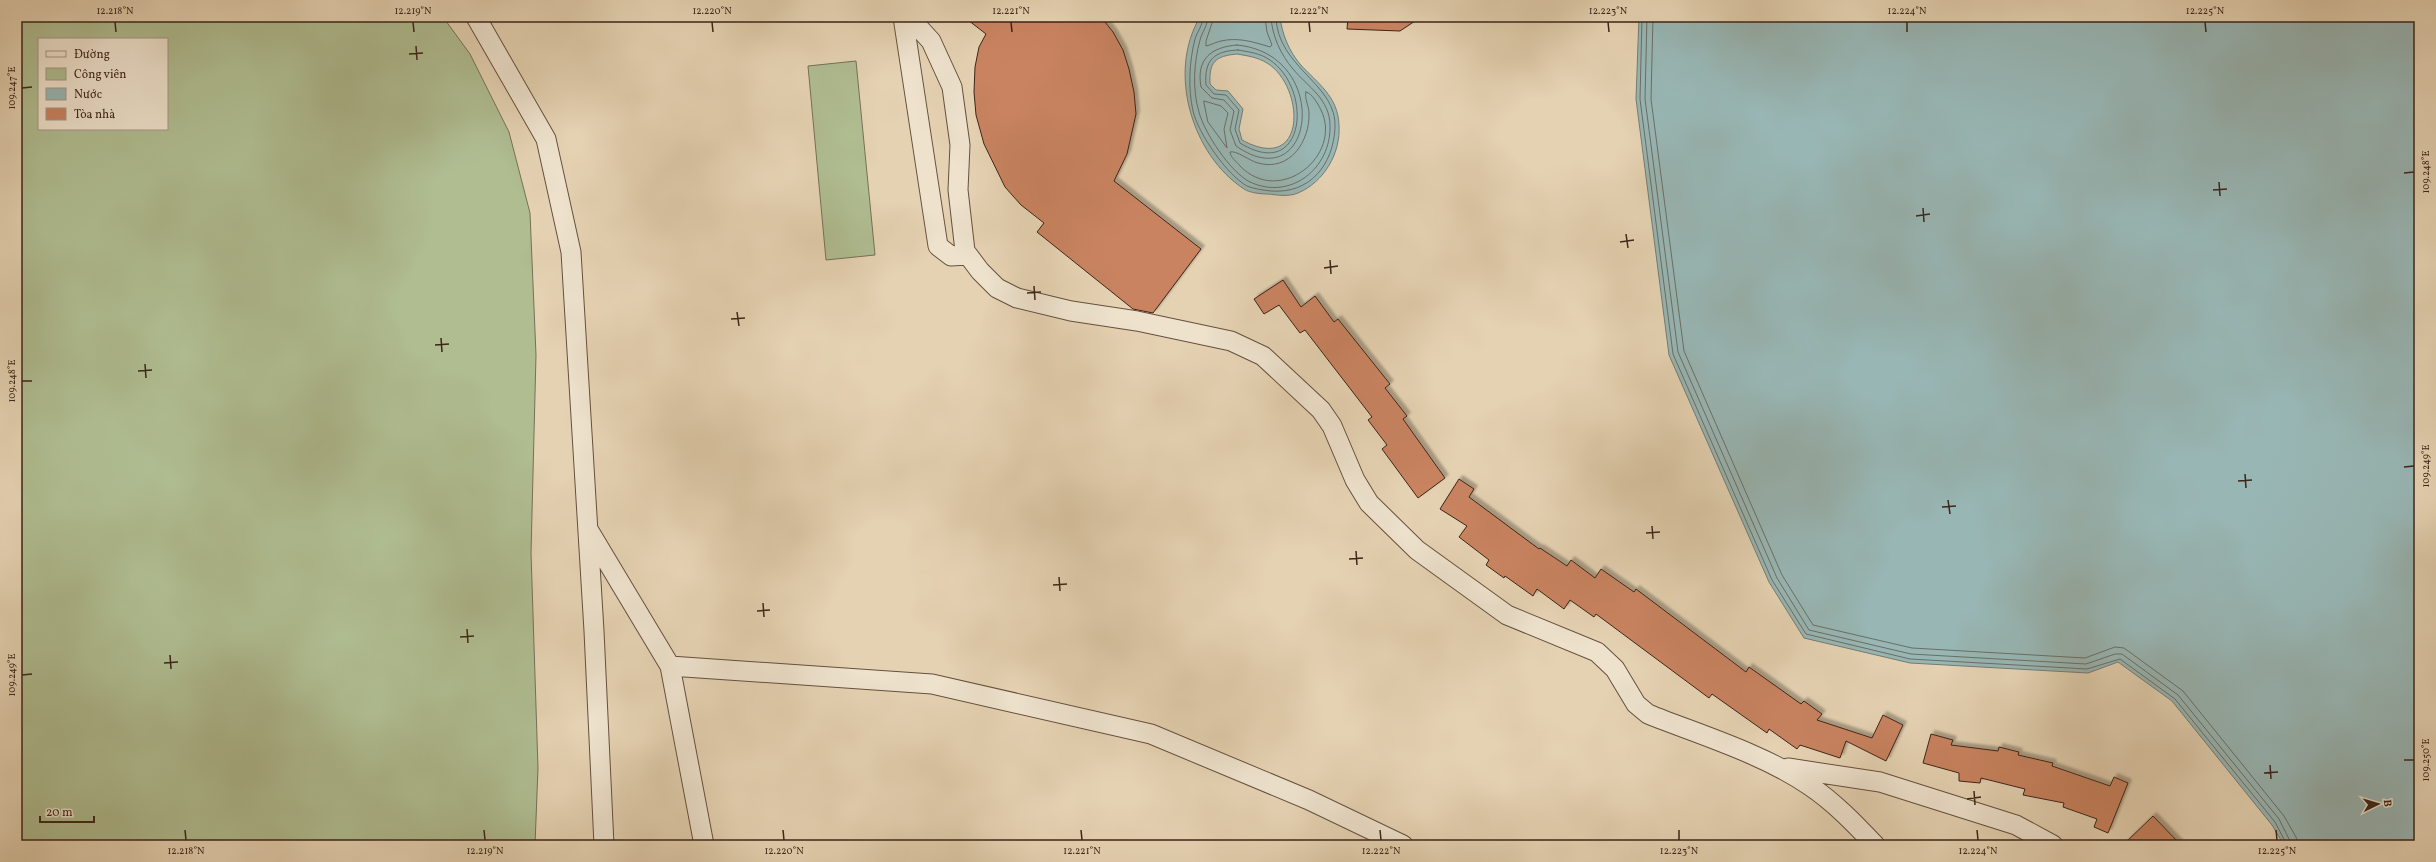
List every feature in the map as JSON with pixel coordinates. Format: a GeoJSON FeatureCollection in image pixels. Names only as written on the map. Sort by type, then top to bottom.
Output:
{"type":"FeatureCollection","features":[{"type":"Feature","properties":{"kind":"street"},"geometry":{"type":"LineString","coordinates":[[476,17],[546,139],[571,252],[588,528],[604,845]]}},
{"type":"Feature","properties":{"kind":"street"},"geometry":{"type":"LineString","coordinates":[[903,17],[938,246],[951,256],[968,255]]}},
{"type":"Feature","properties":{"kind":"street"},"geometry":{"type":"LineString","coordinates":[[909,17],[931,41],[952,87],[960,145],[958,190],[960,219],[965,251],[980,271],[997,288],[1018,298],[1071,311],[1137,320],[1231,341],[1263,356],[1320,410],[1332,426],[1355,480],[1369,503],[1417,550],[1507,615],[1597,652],[1615,669],[1636,704],[1648,714],[1780,768],[1811,786],[1846,816],[1875,845]]}},
{"type":"Feature","properties":{"kind":"street"},"geometry":{"type":"LineString","coordinates":[[588,528],[670,666],[704,845]]}},
{"type":"Feature","properties":{"kind":"street"},"geometry":{"type":"LineString","coordinates":[[670,666],[932,684],[1152,734],[1309,800],[1403,845]]}},
{"type":"Feature","properties":{"kind":"street"},"geometry":{"type":"LineString","coordinates":[[1780,768],[1880,782],[2016,825],[2053,845]]}},
{"type":"Feature","properties":{"kind":"green space"},"geometry":{"type":"Polygon","coordinates":[[[17,17],[443,17],[470,54],[509,132],[530,213],[536,355],[531,553],[538,768],[535,845],[17,845],[17,17]]]}},
{"type":"Feature","properties":{"kind":"green space"},"geometry":{"type":"Polygon","coordinates":[[[856,61],[875,255],[826,260],[808,66],[856,61]]]}},
{"type":"Feature","properties":{"kind":"water"},"geometry":{"type":"Polygon","coordinates":[[[1200,17],[1280,17],[1284,36],[1289,48],[1300,64],[1326,91],[1335,106],[1338,115],[1339,136],[1334,156],[1323,174],[1316,182],[1298,193],[1291,195],[1262,194],[1244,189],[1226,174],[1211,156],[1199,134],[1190,111],[1186,87],[1186,62],[1190,39],[1200,17]],[[1237,54],[1223,56],[1212,65],[1210,84],[1216,90],[1228,91],[1243,109],[1239,129],[1242,140],[1264,148],[1279,146],[1289,138],[1294,124],[1293,107],[1288,90],[1280,74],[1267,63],[1256,58],[1237,54]]]}},
{"type":"Feature","properties":{"kind":"water"},"geometry":{"type":"Polygon","coordinates":[[[1639,17],[2419,17],[2419,845],[2284,845],[2272,825],[2172,701],[2118,662],[2088,673],[1910,663],[1804,638],[1769,582],[1669,355],[1636,99],[1639,17]]]}},
{"type":"Feature","properties":{"kind":"building"},"geometry":{"type":"Polygon","coordinates":[[[964,17],[1101,17],[1113,32],[1123,50],[1129,69],[1134,92],[1136,114],[1127,154],[1114,181],[1201,249],[1153,313],[1133,309],[1037,232],[1044,223],[1021,205],[1005,187],[984,144],[976,115],[974,92],[975,67],[979,47],[986,34],[964,17]]]}},
{"type":"Feature","properties":{"kind":"building"},"geometry":{"type":"Polygon","coordinates":[[[1348,17],[1421,17],[1400,31],[1347,29],[1348,17]]]}},
{"type":"Feature","properties":{"kind":"building"},"geometry":{"type":"Polygon","coordinates":[[[1283,280],[1301,307],[1315,296],[1334,322],[1338,319],[1390,384],[1385,388],[1407,416],[1403,419],[1445,478],[1418,498],[1382,449],[1387,445],[1368,420],[1372,417],[1305,330],[1300,333],[1279,305],[1264,314],[1254,299],[1283,280]]]}},
{"type":"Feature","properties":{"kind":"building"},"geometry":{"type":"Polygon","coordinates":[[[1459,479],[1474,489],[1469,497],[1539,549],[1540,548],[1567,566],[1571,560],[1595,578],[1601,569],[1634,592],[1636,589],[1746,672],[1749,667],[1801,704],[1804,701],[1822,714],[1817,720],[1872,738],[1883,715],[1903,725],[1886,761],[1846,741],[1840,758],[1800,745],[1797,749],[1769,729],[1767,733],[1712,694],[1709,698],[1596,614],[1594,617],[1570,600],[1564,609],[1537,589],[1533,596],[1505,576],[1504,578],[1486,565],[1489,560],[1459,537],[1467,526],[1440,509],[1459,479]]]}},
{"type":"Feature","properties":{"kind":"building"},"geometry":{"type":"Polygon","coordinates":[[[1931,734],[1953,740],[1951,745],[1998,751],[1999,747],[2019,752],[2018,755],[2053,763],[2052,766],[2110,786],[2114,777],[2128,783],[2108,833],[2094,827],[2097,819],[2063,807],[2064,803],[2023,795],[2025,789],[1981,778],[1980,783],[1959,781],[1959,773],[1923,763],[1931,734]]]}},
{"type":"Feature","properties":{"kind":"building"},"geometry":{"type":"Polygon","coordinates":[[[2153,816],[2181,845],[2123,845],[2153,816]]]}}]}
